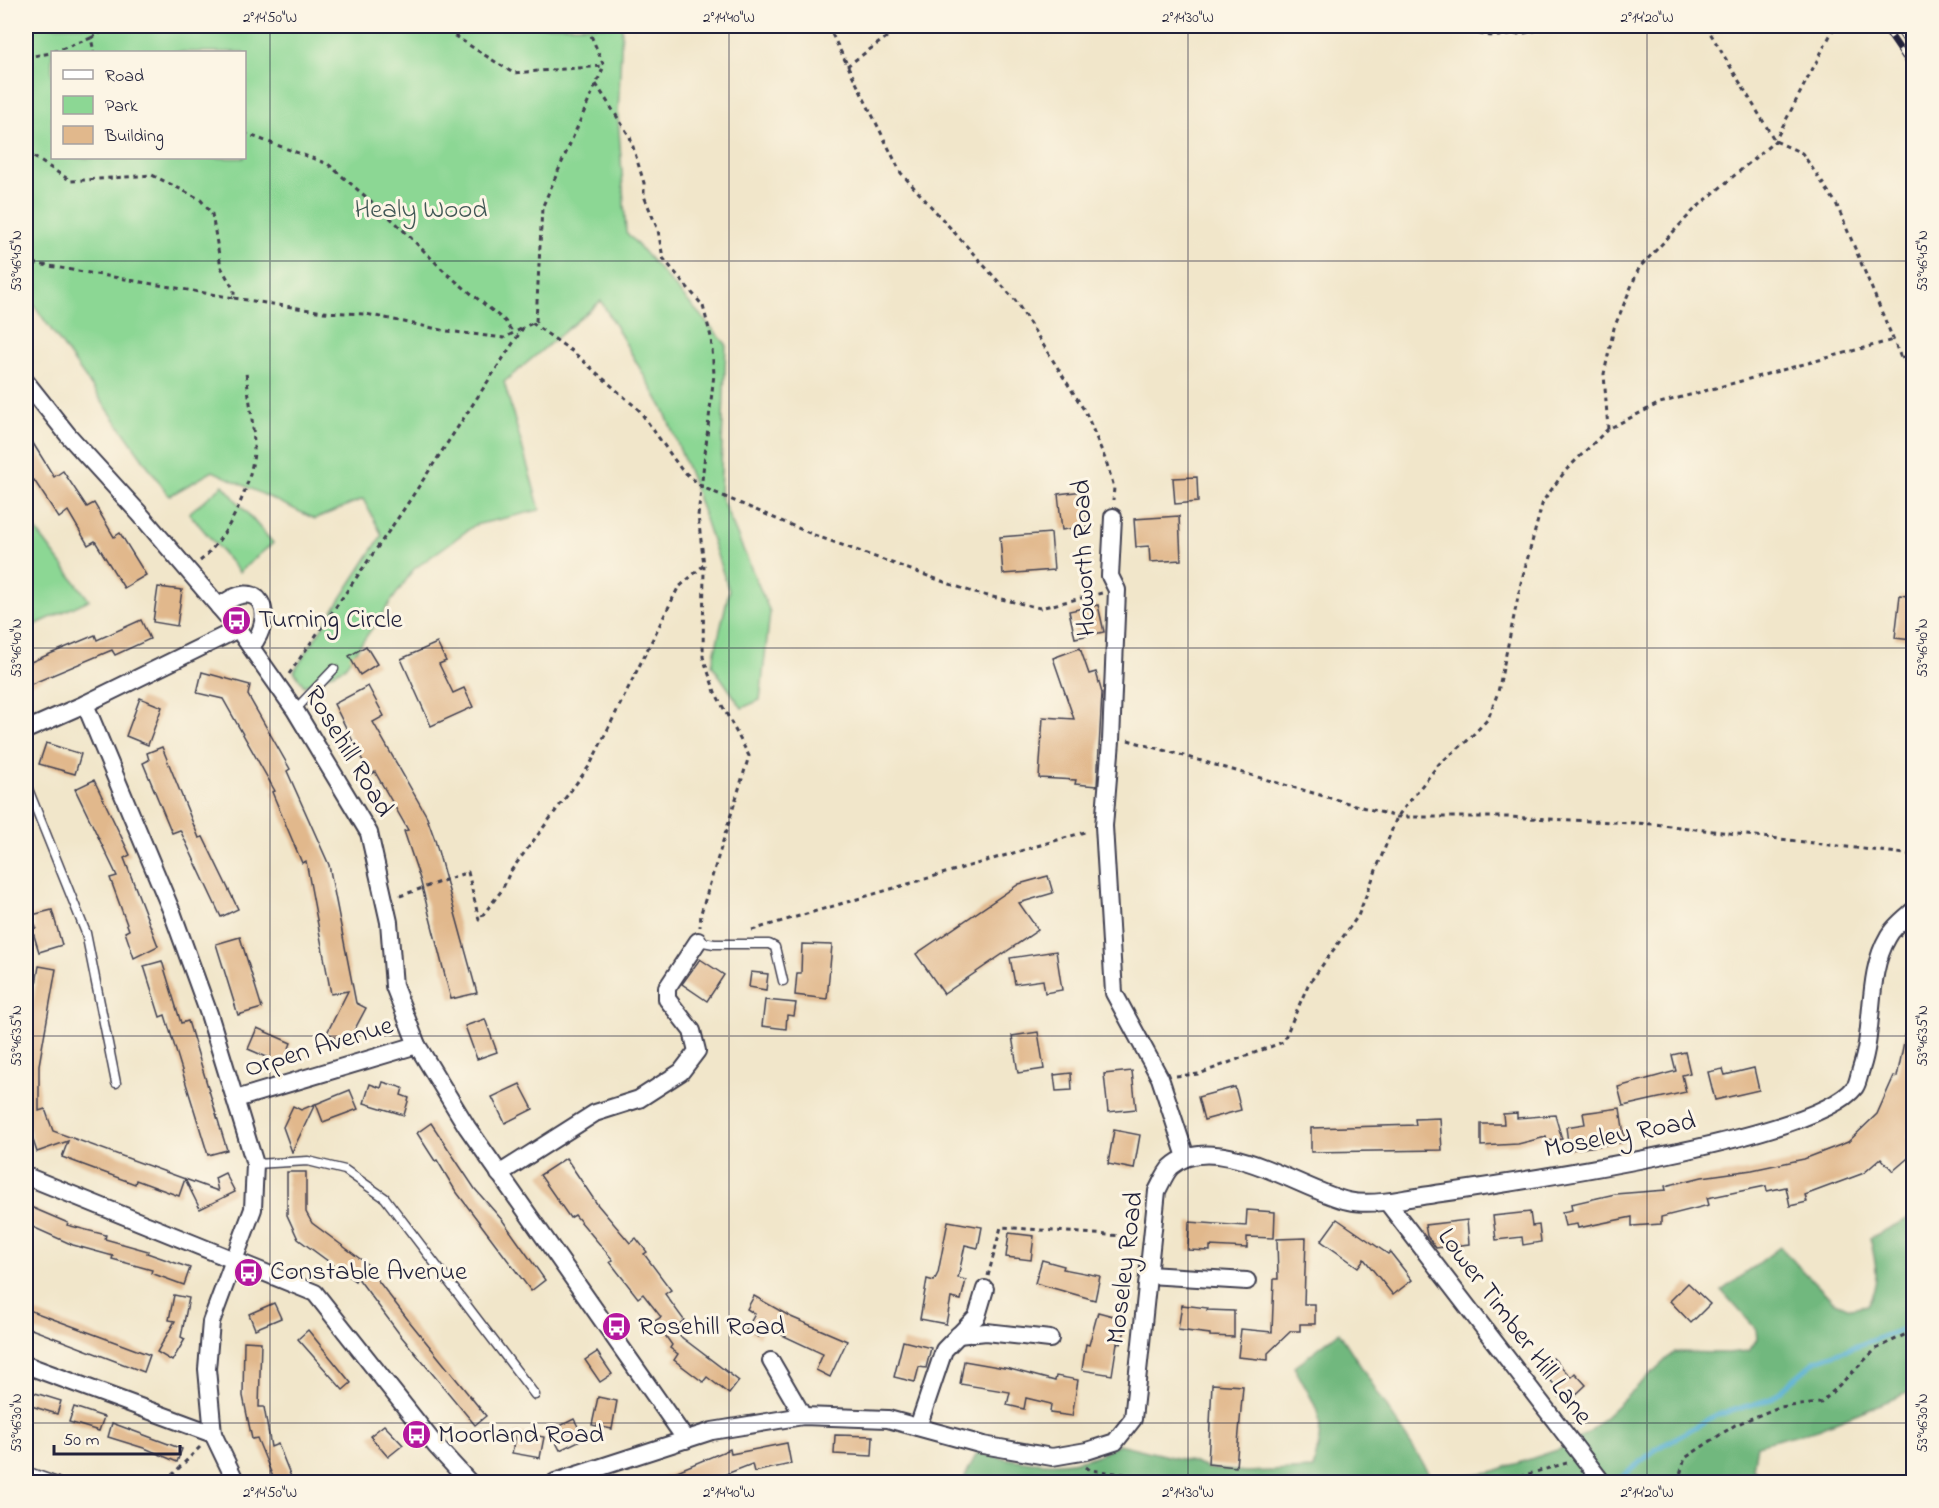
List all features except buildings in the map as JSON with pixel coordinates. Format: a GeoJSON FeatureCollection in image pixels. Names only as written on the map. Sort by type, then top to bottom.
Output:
{"type":"FeatureCollection","features":[{"type":"Feature","properties":{"kind":"street","name":"Rosehill Road"},"geometry":{"type":"LineString","coordinates":[[26,382],[68,435],[238,629],[295,710],[369,833],[389,922],[394,986],[417,1045],[499,1174],[686,1440]]}},
{"type":"Feature","properties":{"kind":"street","name":"Howorth Road"},"geometry":{"type":"LineString","coordinates":[[1113,517],[1110,576],[1117,590],[1112,735],[1104,826],[1114,993],[1160,1078],[1186,1157]]}},
{"type":"Feature","properties":{"kind":"street"},"geometry":{"type":"LineString","coordinates":[[219,607],[231,597],[244,593],[256,597],[263,607],[264,618],[262,633],[251,647]]}},
{"type":"Feature","properties":{"kind":"street"},"geometry":{"type":"LineString","coordinates":[[26,730],[85,704],[238,629]]}},
{"type":"Feature","properties":{"kind":"street"},"geometry":{"type":"LineString","coordinates":[[85,704],[172,912],[236,1099],[255,1164],[253,1209],[212,1322],[207,1369],[213,1434],[236,1482]]}},
{"type":"Feature","properties":{"kind":"street","name":"Moseley Road"},"geometry":{"type":"LineString","coordinates":[[555,1482],[712,1431],[803,1416],[888,1419],[1020,1453],[1052,1457],[1115,1442],[1133,1419],[1157,1191],[1170,1168],[1186,1157],[1213,1156],[1244,1160],[1348,1201],[1387,1202],[1663,1155],[1755,1135],[1829,1108],[1855,1087],[1869,1047],[1878,963],[1888,936],[1914,910]]}},
{"type":"Feature","properties":{"kind":"street"},"geometry":{"type":"LineString","coordinates":[[499,1174],[595,1113],[639,1099],[681,1072],[697,1051],[692,1031],[667,999],[667,988],[698,941]]}},
{"type":"Feature","properties":{"kind":"street","name":"Orpen Avenue"},"geometry":{"type":"LineString","coordinates":[[236,1099],[417,1045]]}},
{"type":"Feature","properties":{"kind":"street"},"geometry":{"type":"LineString","coordinates":[[26,1176],[315,1293],[436,1446],[469,1482]]}},
{"type":"Feature","properties":{"kind":"street","name":"Lower Timber Hill Lane"},"geometry":{"type":"LineString","coordinates":[[1387,1202],[1602,1482]]}},
{"type":"Feature","properties":{"kind":"street"},"geometry":{"type":"LineString","coordinates":[[1148,1275],[1247,1281]]}},
{"type":"Feature","properties":{"kind":"street"},"geometry":{"type":"LineString","coordinates":[[918,1427],[944,1350],[977,1316],[985,1289]]}},
{"type":"Feature","properties":{"kind":"street"},"geometry":{"type":"LineString","coordinates":[[958,1335],[986,1332],[1050,1340]]}},
{"type":"Feature","properties":{"kind":"street"},"geometry":{"type":"LineString","coordinates":[[771,1361],[803,1416]]}},
{"type":"Feature","properties":{"kind":"street"},"geometry":{"type":"LineString","coordinates":[[26,1365],[213,1434]]}},
{"type":"Feature","properties":{"kind":"lane"},"geometry":{"type":"LineString","coordinates":[[295,710],[334,669]]}},
{"type":"Feature","properties":{"kind":"lane"},"geometry":{"type":"LineString","coordinates":[[26,784],[86,933],[116,1083]]}},
{"type":"Feature","properties":{"kind":"lane"},"geometry":{"type":"LineString","coordinates":[[698,941],[714,944],[768,944],[775,947],[783,981]]}},
{"type":"Feature","properties":{"kind":"lane"},"geometry":{"type":"LineString","coordinates":[[255,1164],[308,1161],[345,1170],[384,1198],[535,1395]]}},
{"type":"Feature","properties":{"kind":"lane"},"geometry":{"type":"LineString","coordinates":[[26,1471],[57,1482]]}},
{"type":"Feature","properties":{"kind":"path"},"geometry":{"type":"LineString","coordinates":[[58,51],[91,38],[113,26]]}},
{"type":"Feature","properties":{"kind":"path"},"geometry":{"type":"LineString","coordinates":[[439,26],[513,73],[604,66]]}},
{"type":"Feature","properties":{"kind":"path"},"geometry":{"type":"LineString","coordinates":[[26,262],[234,298],[323,312],[366,314],[447,331],[504,338],[536,320],[542,208],[604,66],[587,26]]}},
{"type":"Feature","properties":{"kind":"path","name":"Howorth Road"},"geometry":{"type":"LineString","coordinates":[[828,26],[901,173],[1015,300],[1086,413],[1114,487],[1113,517]]}},
{"type":"Feature","properties":{"kind":"path"},"geometry":{"type":"LineString","coordinates":[[847,66],[902,26]]}},
{"type":"Feature","properties":{"kind":"path"},"geometry":{"type":"LineString","coordinates":[[1463,26],[1472,33],[1516,34],[1556,26]]}},
{"type":"Feature","properties":{"kind":"path"},"geometry":{"type":"LineString","coordinates":[[1706,26],[1775,141],[1802,153],[1836,203],[1901,358],[1914,367]]}},
{"type":"Feature","properties":{"kind":"path"},"geometry":{"type":"LineString","coordinates":[[1608,429],[1605,374],[1614,328],[1638,268],[1695,209],[1775,141],[1835,26]]}},
{"type":"Feature","properties":{"kind":"path"},"geometry":{"type":"LineString","coordinates":[[91,38],[94,51]]}},
{"type":"Feature","properties":{"kind":"path"},"geometry":{"type":"LineString","coordinates":[[26,57],[51,53]]}},
{"type":"Feature","properties":{"kind":"path"},"geometry":{"type":"LineString","coordinates":[[596,84],[630,137],[644,183],[644,196],[658,231],[663,258],[703,306],[711,336],[714,374],[698,516],[704,565],[703,657],[715,692],[748,756],[701,914],[698,941]]}},
{"type":"Feature","properties":{"kind":"path"},"geometry":{"type":"LineString","coordinates":[[246,134],[328,164],[395,222],[447,274],[505,321],[511,334]]}},
{"type":"Feature","properties":{"kind":"path"},"geometry":{"type":"LineString","coordinates":[[26,152],[71,181],[152,175],[200,199],[212,214],[221,267],[234,290],[234,298]]}},
{"type":"Feature","properties":{"kind":"path"},"geometry":{"type":"LineString","coordinates":[[532,323],[573,352],[639,410],[681,469],[702,487],[814,535],[975,593],[1040,608],[1117,590]]}},
{"type":"Feature","properties":{"kind":"path"},"geometry":{"type":"LineString","coordinates":[[279,687],[400,515],[523,328]]}},
{"type":"Feature","properties":{"kind":"path"},"geometry":{"type":"LineString","coordinates":[[1160,1078],[1199,1074],[1283,1042],[1308,985],[1358,916],[1397,817],[1439,764],[1466,742],[1488,719],[1498,692],[1521,583],[1543,501],[1566,470],[1608,429],[1660,403],[1893,340]]}},
{"type":"Feature","properties":{"kind":"path"},"geometry":{"type":"LineString","coordinates":[[1901,358],[1914,353]]}},
{"type":"Feature","properties":{"kind":"path"},"geometry":{"type":"LineString","coordinates":[[188,571],[213,550],[219,540],[241,502],[254,458],[246,372]]}},
{"type":"Feature","properties":{"kind":"path"},"geometry":{"type":"LineString","coordinates":[[384,902],[468,872],[479,920],[502,890],[510,872],[590,765],[678,588],[704,565]]}},
{"type":"Feature","properties":{"kind":"path"},"geometry":{"type":"LineString","coordinates":[[1112,735],[1397,817],[1507,817],[1654,824],[1914,855]]}},
{"type":"Feature","properties":{"kind":"path"},"geometry":{"type":"LineString","coordinates":[[745,931],[850,903],[1104,826]]}},
{"type":"Feature","properties":{"kind":"path"},"geometry":{"type":"LineString","coordinates":[[985,1289],[1001,1227],[1152,1238]]}},
{"type":"Feature","properties":{"kind":"path"},"geometry":{"type":"LineString","coordinates":[[1678,1482],[1685,1458],[1735,1425],[1779,1407],[1821,1403],[1876,1349],[1914,1330]]}},
{"type":"Feature","properties":{"kind":"path"},"geometry":{"type":"LineString","coordinates":[[165,1482],[213,1434]]}},
{"type":"Feature","properties":{"kind":"path"},"geometry":{"type":"LineString","coordinates":[[1071,1454],[1090,1470],[1190,1482]]}},
{"type":"Feature","properties":{"kind":"path"},"geometry":{"type":"LineString","coordinates":[[1475,1482],[1518,1477],[1563,1464],[1581,1456]]}},
{"type":"Feature","properties":{"kind":"green space","name":"Healy Wood"},"geometry":{"type":"Polygon","coordinates":[[[26,26],[622,26],[618,116],[626,232],[726,344],[720,495],[770,612],[760,700],[742,708],[712,665],[729,591],[692,480],[664,410],[601,301],[504,382],[540,510],[475,525],[414,569],[344,668],[304,686],[294,671],[382,535],[363,499],[315,519],[213,471],[169,496],[26,294],[26,26]]]}},
{"type":"Feature","properties":{"kind":"green space"},"geometry":{"type":"Polygon","coordinates":[[[223,485],[273,543],[239,572],[189,513],[223,485]]]}},
{"type":"Feature","properties":{"kind":"green space"},"geometry":{"type":"Polygon","coordinates":[[[26,517],[89,600],[26,629],[26,517]]]}},
{"type":"Feature","properties":{"kind":"green space"},"geometry":{"type":"Polygon","coordinates":[[[1913,1216],[1913,1391],[1818,1429],[1757,1445],[1753,1469],[1774,1482],[962,1482],[977,1453],[1032,1462],[1067,1462],[1085,1459],[1119,1444],[1192,1462],[1209,1469],[1247,1472],[1313,1469],[1319,1437],[1318,1415],[1294,1367],[1339,1332],[1433,1479],[1491,1472],[1560,1449],[1588,1433],[1674,1352],[1749,1351],[1757,1339],[1756,1329],[1722,1291],[1780,1247],[1833,1301],[1850,1308],[1867,1305],[1876,1280],[1870,1238],[1913,1216]]]}},
{"type":"Feature","properties":{"kind":"waterway"},"geometry":{"type":"LineString","coordinates":[[1618,1480],[1655,1450],[1714,1416],[1771,1399],[1815,1361],[1914,1325]]}},
{"type":"Feature","properties":{"kind":"railway"},"geometry":{"type":"LineString","coordinates":[[1884,26],[1914,70]]}},
{"type":"Feature","properties":{"kind":"railway"},"geometry":{"type":"LineString","coordinates":[[1896,26],[1914,52]]}},
{"type":"Feature","properties":{"kind":"place","name":"Turning Circle"},"geometry":{"type":"Point","coordinates":[237,620]}},
{"type":"Feature","properties":{"kind":"place","name":"Constable Avenue"},"geometry":{"type":"Point","coordinates":[249,1272]}},
{"type":"Feature","properties":{"kind":"place","name":"Rosehill Road"},"geometry":{"type":"Point","coordinates":[617,1327]}},
{"type":"Feature","properties":{"kind":"place","name":"Moorland Road"},"geometry":{"type":"Point","coordinates":[417,1435]}}]}
